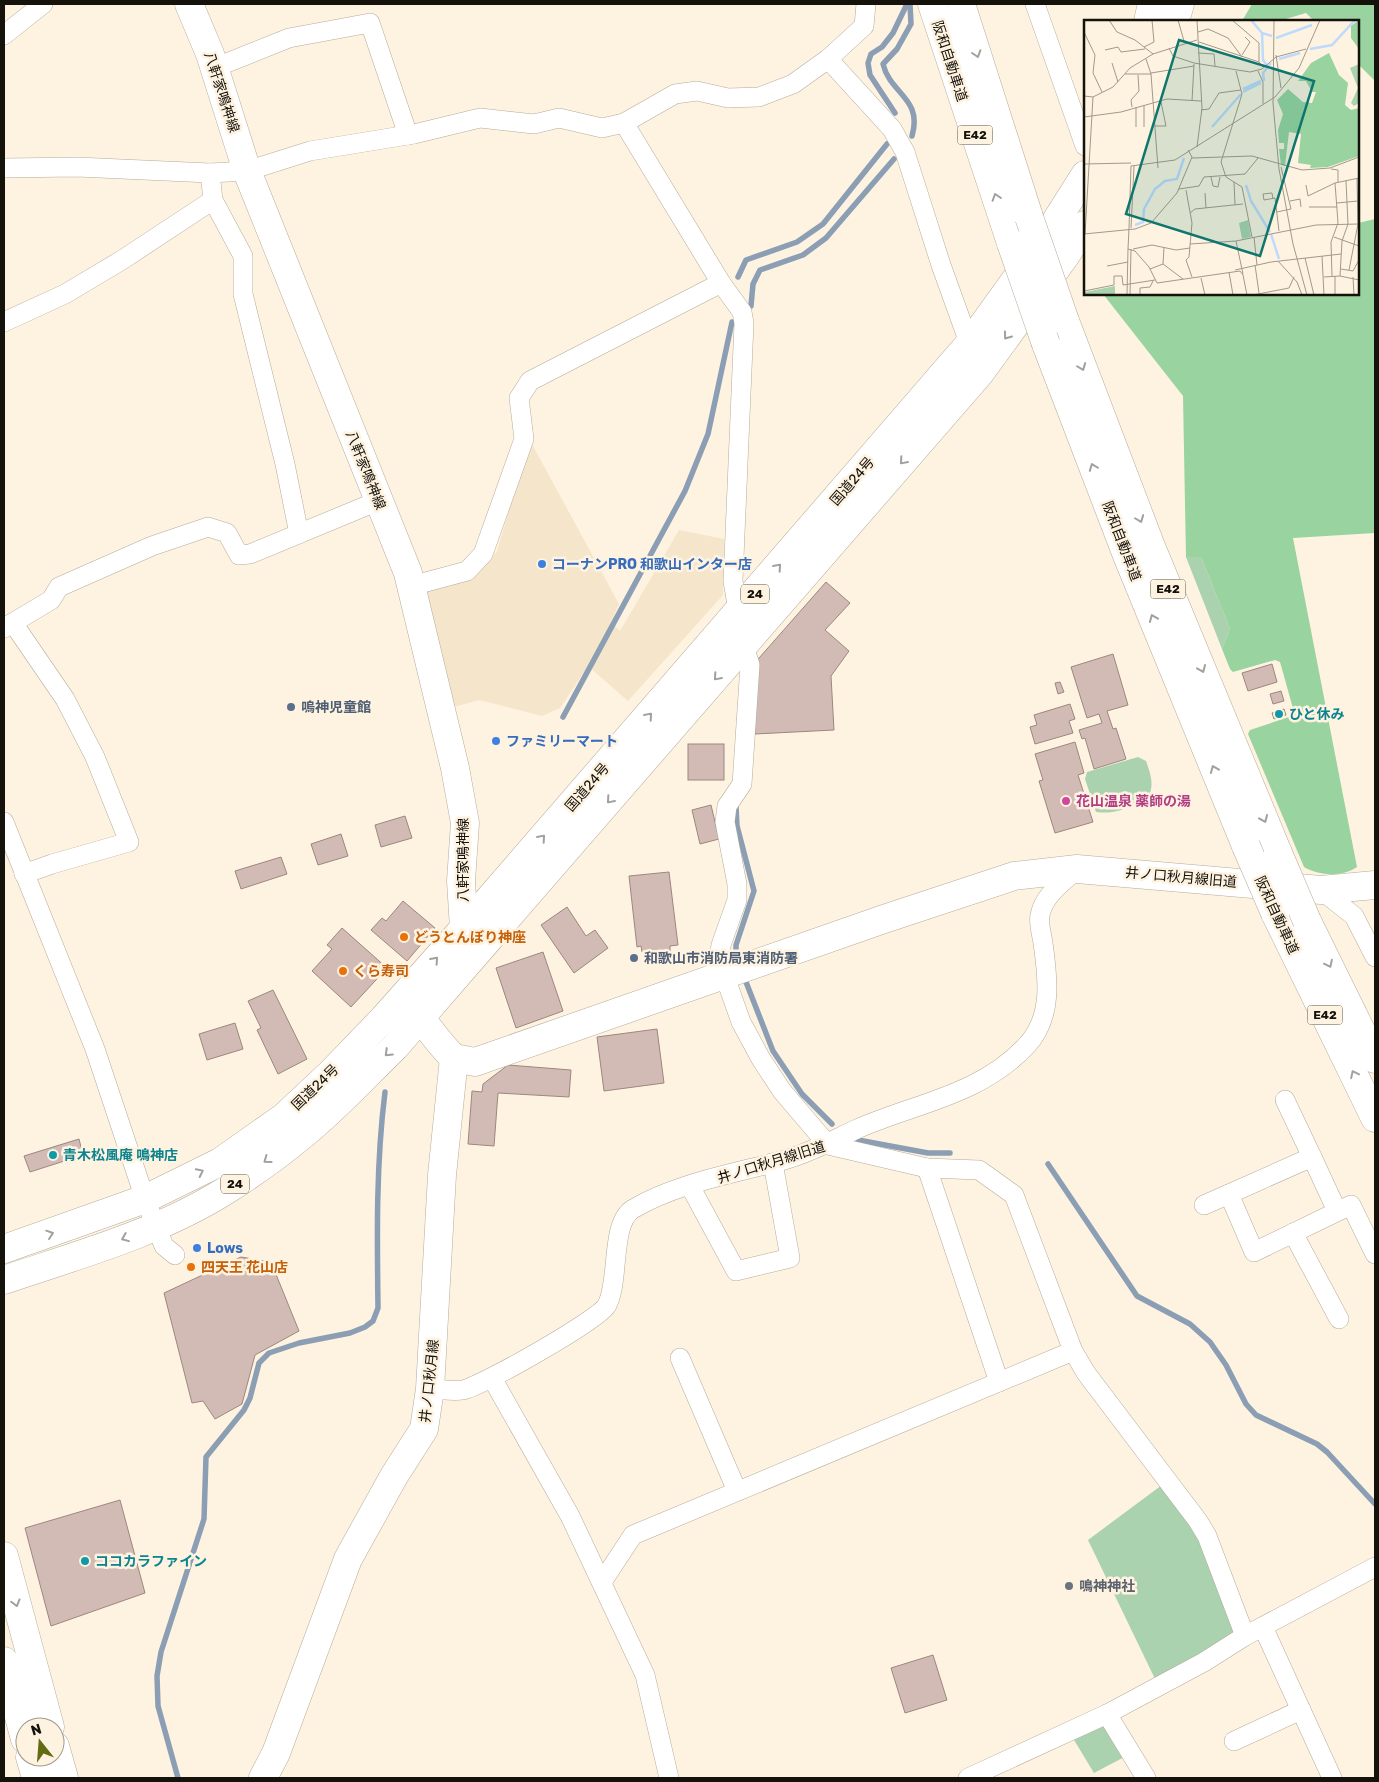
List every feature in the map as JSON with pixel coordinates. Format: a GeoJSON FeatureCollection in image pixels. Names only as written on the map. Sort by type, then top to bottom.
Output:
{"type":"FeatureCollection","features":[{"type":"Feature","properties":{"kind":"main road","name":"八軒家鳴神線"},"geometry":{"type":"LineString","coordinates":[[189,4],[214,68],[247,171],[408,573],[455,768],[465,823],[462,881],[472,938]]}},
{"type":"Feature","properties":{"kind":"main road"},"geometry":{"type":"LineString","coordinates":[[1148,20],[1152,4]]}},
{"type":"Feature","properties":{"kind":"main road"},"geometry":{"type":"LineString","coordinates":[[1175,20],[1180,4]]}},
{"type":"Feature","properties":{"kind":"main road","name":"阪和自動車道"},"geometry":{"type":"LineString","coordinates":[[962,6],[1029,217],[1065,321],[1150,544],[1307,921],[1375,1059]]}},
{"type":"Feature","properties":{"kind":"main road","name":"阪和自動車道"},"geometry":{"type":"LineString","coordinates":[[935,15],[1046,344],[1128,558],[1275,913],[1375,1118]]}},
{"type":"Feature","properties":{"kind":"main road","name":"国道24号"},"geometry":{"type":"LineString","coordinates":[[4,1280],[107,1246],[157,1226],[224,1191],[304,1134],[395,1046],[421,1016],[472,938],[738,614],[970,343],[1042,242],[1084,177]]}},
{"type":"Feature","properties":{"kind":"main road","name":"国道24号"},"geometry":{"type":"LineString","coordinates":[[4,1250],[145,1199],[220,1162],[284,1117],[331,1073],[402,997],[472,938],[744,646],[980,373],[1066,255],[1084,227]]}},
{"type":"Feature","properties":{"kind":"main road","name":"井ノ口秋月線旧道"},"geometry":{"type":"LineString","coordinates":[[454,1058],[475,1062],[724,974],[1014,876],[1077,869],[1320,890],[1375,885]]}},
{"type":"Feature","properties":{"kind":"main road"},"geometry":{"type":"LineString","coordinates":[[402,997],[421,1016],[441,1046],[454,1058]]}},
{"type":"Feature","properties":{"kind":"main road","name":"井ノ口秋月線"},"geometry":{"type":"LineString","coordinates":[[263,1778],[276,1753],[348,1559],[394,1476],[424,1429],[430,1389],[442,1175],[454,1058]]}},
{"type":"Feature","properties":{"kind":"main road"},"geometry":{"type":"LineString","coordinates":[[4,1556],[47,1717]]}},
{"type":"Feature","properties":{"kind":"main road"},"geometry":{"type":"LineString","coordinates":[[4,1661],[19,1717]]}},
{"type":"Feature","properties":{"kind":"street"},"geometry":{"type":"LineString","coordinates":[[4,35],[43,4]]}},
{"type":"Feature","properties":{"kind":"street"},"geometry":{"type":"LineString","coordinates":[[4,168],[77,167],[210,173],[247,171],[310,151],[408,135],[480,118],[534,124],[559,118],[602,128],[624,123],[675,94],[697,92],[728,98],[759,97],[793,84],[828,58],[864,26],[866,4]]}},
{"type":"Feature","properties":{"kind":"street"},"geometry":{"type":"LineString","coordinates":[[1035,4],[1084,143]]}},
{"type":"Feature","properties":{"kind":"street"},"geometry":{"type":"LineString","coordinates":[[214,68],[289,38],[370,23],[408,135]]}},
{"type":"Feature","properties":{"kind":"street"},"geometry":{"type":"LineString","coordinates":[[828,58],[892,130],[905,152],[941,265],[980,373]]}},
{"type":"Feature","properties":{"kind":"street"},"geometry":{"type":"LineString","coordinates":[[624,123],[721,284],[742,312],[744,323],[734,581],[744,646],[750,665],[742,784],[727,806],[726,822],[737,884],[737,900],[721,944],[719,958],[741,1022],[761,1059],[782,1091],[828,1145],[927,1168],[979,1170],[1014,1195],[1072,1351],[1086,1374],[1198,1521],[1207,1536],[1245,1636]]}},
{"type":"Feature","properties":{"kind":"street"},"geometry":{"type":"LineString","coordinates":[[210,173],[213,200],[243,256],[243,294],[285,464],[299,534]]}},
{"type":"Feature","properties":{"kind":"street"},"geometry":{"type":"LineString","coordinates":[[4,322],[65,294],[122,260],[213,200]]}},
{"type":"Feature","properties":{"kind":"street"},"geometry":{"type":"LineString","coordinates":[[411,586],[467,571],[484,554],[524,439],[519,398],[530,381],[721,284]]}},
{"type":"Feature","properties":{"kind":"street"},"geometry":{"type":"LineString","coordinates":[[24,874],[129,842],[87,740],[64,699],[8,626],[51,600],[59,587],[152,546],[208,527],[227,533],[239,555],[250,554],[378,501]]}},
{"type":"Feature","properties":{"kind":"street"},"geometry":{"type":"LineString","coordinates":[[4,822],[95,1049],[145,1199],[164,1246],[175,1256]]}},
{"type":"Feature","properties":{"kind":"street","name":"井ノ口秋月線旧道"},"geometry":{"type":"LineString","coordinates":[[430,1389],[462,1391],[492,1378],[590,1320],[606,1307],[616,1267],[620,1223],[632,1210],[690,1186],[773,1163],[828,1145],[857,1129],[976,1085],[1005,1065],[1027,1045],[1038,1030],[1048,998],[1040,917],[1047,898],[1077,869]]}},
{"type":"Feature","properties":{"kind":"street"},"geometry":{"type":"LineString","coordinates":[[1320,890],[1354,916],[1375,956]]}},
{"type":"Feature","properties":{"kind":"street"},"geometry":{"type":"LineString","coordinates":[[1285,1100],[1337,1211]]}},
{"type":"Feature","properties":{"kind":"street"},"geometry":{"type":"LineString","coordinates":[[1204,1205],[1312,1157]]}},
{"type":"Feature","properties":{"kind":"street"},"geometry":{"type":"LineString","coordinates":[[690,1186],[736,1271],[790,1258],[773,1163]]}},
{"type":"Feature","properties":{"kind":"street"},"geometry":{"type":"LineString","coordinates":[[927,1168],[999,1382]]}},
{"type":"Feature","properties":{"kind":"street"},"geometry":{"type":"LineString","coordinates":[[1229,1194],[1254,1252],[1351,1204],[1375,1254]]}},
{"type":"Feature","properties":{"kind":"street"},"geometry":{"type":"LineString","coordinates":[[1293,1233],[1339,1320]]}},
{"type":"Feature","properties":{"kind":"street"},"geometry":{"type":"LineString","coordinates":[[602,1582],[633,1535],[1072,1351]]}},
{"type":"Feature","properties":{"kind":"street"},"geometry":{"type":"LineString","coordinates":[[680,1358],[737,1491]]}},
{"type":"Feature","properties":{"kind":"street"},"geometry":{"type":"LineString","coordinates":[[492,1378],[570,1516],[645,1675],[669,1778]]}},
{"type":"Feature","properties":{"kind":"street"},"geometry":{"type":"LineString","coordinates":[[968,1778],[1107,1714],[1204,1662],[1245,1636],[1375,1567]]}},
{"type":"Feature","properties":{"kind":"street"},"geometry":{"type":"LineString","coordinates":[[1263,1627],[1332,1778]]}},
{"type":"Feature","properties":{"kind":"street"},"geometry":{"type":"LineString","coordinates":[[1234,1742],[1301,1710]]}},
{"type":"Feature","properties":{"kind":"street"},"geometry":{"type":"LineString","coordinates":[[1107,1714],[1146,1778]]}},
{"type":"Feature","properties":{"kind":"shaded area","name":"コーナンPRO 和歌山インター店"},"geometry":{"type":"Polygon","coordinates":[[[527,435],[619,604],[611,622],[620,631],[679,530],[724,539],[723,595],[628,701],[588,666],[560,708],[542,716],[479,700],[450,708],[419,592],[476,576],[497,551],[521,470],[527,435]]]}},
{"type":"Feature","properties":{"kind":"green space"},"geometry":{"type":"Polygon","coordinates":[[[1252,4],[1375,4],[1375,81],[1359,65],[1359,20],[1313,20],[1306,13],[1282,20],[1243,20],[1252,4]]]}},
{"type":"Feature","properties":{"kind":"green space"},"geometry":{"type":"Polygon","coordinates":[[[1375,219],[1375,533],[1293,538],[1357,867],[1338,874],[1323,874],[1304,867],[1248,734],[1250,730],[1292,716],[1294,712],[1280,662],[1275,660],[1233,672],[1230,669],[1222,649],[1230,629],[1201,557],[1186,557],[1183,396],[1104,295],[1359,295],[1359,223],[1375,219]]]}},
{"type":"Feature","properties":{"kind":"green space"},"geometry":{"type":"Polygon","coordinates":[[[1186,557],[1201,557],[1230,629],[1222,649],[1186,557]]]}},
{"type":"Feature","properties":{"kind":"green space"},"geometry":{"type":"Polygon","coordinates":[[[1138,757],[1146,761],[1151,776],[1152,785],[1147,799],[1117,811],[1096,812],[1085,779],[1087,772],[1138,757]]]}},
{"type":"Feature","properties":{"kind":"green space"},"geometry":{"type":"Polygon","coordinates":[[[1166,1482],[1199,1527],[1242,1635],[1157,1683],[1088,1540],[1166,1482]]]}},
{"type":"Feature","properties":{"kind":"green space"},"geometry":{"type":"Polygon","coordinates":[[[1109,1717],[1132,1753],[1094,1773],[1071,1735],[1109,1717]]]}},
{"type":"Feature","properties":{"kind":"building"},"geometry":{"type":"Polygon","coordinates":[[[826,582],[850,603],[825,630],[849,651],[831,676],[834,730],[755,734],[752,666],[826,582]]]}},
{"type":"Feature","properties":{"kind":"building"},"geometry":{"type":"Polygon","coordinates":[[[1113,654],[1128,705],[1107,711],[1113,729],[1116,728],[1126,759],[1094,769],[1085,738],[1082,739],[1079,730],[1102,723],[1099,714],[1087,718],[1071,667],[1113,654]]]}},
{"type":"Feature","properties":{"kind":"building"},"geometry":{"type":"Polygon","coordinates":[[[1272,664],[1277,682],[1248,691],[1242,673],[1272,664]]]}},
{"type":"Feature","properties":{"kind":"building"},"geometry":{"type":"Polygon","coordinates":[[[1060,682],[1064,692],[1058,694],[1055,683],[1060,682]]]}},
{"type":"Feature","properties":{"kind":"building"},"geometry":{"type":"Polygon","coordinates":[[[1281,691],[1284,701],[1273,704],[1270,694],[1281,691]]]}},
{"type":"Feature","properties":{"kind":"building"},"geometry":{"type":"Polygon","coordinates":[[[1070,704],[1075,719],[1069,721],[1073,733],[1035,744],[1030,727],[1037,725],[1034,715],[1070,704]]]}},
{"type":"Feature","properties":{"kind":"building","name":"ひと休み"},"geometry":{"type":"Polygon","coordinates":[[[1284,709],[1286,715],[1274,719],[1272,713],[1284,709]]]}},
{"type":"Feature","properties":{"kind":"building","name":"花山温泉 薬師の湯"},"geometry":{"type":"Polygon","coordinates":[[[1075,742],[1084,773],[1078,775],[1093,822],[1055,833],[1039,781],[1043,780],[1035,754],[1075,742]]]}},
{"type":"Feature","properties":{"kind":"building"},"geometry":{"type":"Polygon","coordinates":[[[688,744],[724,744],[724,780],[688,780],[688,744]]]}},
{"type":"Feature","properties":{"kind":"building"},"geometry":{"type":"Polygon","coordinates":[[[711,805],[719,839],[700,844],[692,810],[711,805]]]}},
{"type":"Feature","properties":{"kind":"building"},"geometry":{"type":"Polygon","coordinates":[[[405,816],[412,838],[381,847],[375,825],[405,816]]]}},
{"type":"Feature","properties":{"kind":"building"},"geometry":{"type":"Polygon","coordinates":[[[341,834],[348,856],[318,865],[311,844],[341,834]]]}},
{"type":"Feature","properties":{"kind":"building"},"geometry":{"type":"Polygon","coordinates":[[[281,857],[287,874],[241,889],[235,871],[281,857]]]}},
{"type":"Feature","properties":{"kind":"building"},"geometry":{"type":"Polygon","coordinates":[[[669,872],[678,945],[670,946],[670,952],[651,954],[651,951],[642,952],[641,946],[637,947],[629,876],[669,872]]]}},
{"type":"Feature","properties":{"kind":"building"},"geometry":{"type":"Polygon","coordinates":[[[403,901],[435,928],[407,961],[371,930],[382,918],[386,921],[403,901]]]}},
{"type":"Feature","properties":{"kind":"building"},"geometry":{"type":"Polygon","coordinates":[[[567,907],[586,936],[595,930],[608,948],[574,973],[541,925],[567,907]]]}},
{"type":"Feature","properties":{"kind":"building"},"geometry":{"type":"Polygon","coordinates":[[[342,928],[387,968],[351,1007],[312,971],[332,949],[327,945],[342,928]]]}},
{"type":"Feature","properties":{"kind":"building"},"geometry":{"type":"Polygon","coordinates":[[[543,952],[563,1011],[516,1028],[496,968],[543,952]]]}},
{"type":"Feature","properties":{"kind":"building"},"geometry":{"type":"Polygon","coordinates":[[[273,990],[307,1059],[278,1074],[257,1030],[261,1028],[248,1001],[273,990]]]}},
{"type":"Feature","properties":{"kind":"building"},"geometry":{"type":"Polygon","coordinates":[[[235,1023],[243,1049],[207,1060],[199,1034],[235,1023]]]}},
{"type":"Feature","properties":{"kind":"building"},"geometry":{"type":"Polygon","coordinates":[[[657,1029],[664,1083],[604,1091],[597,1037],[657,1029]]]}},
{"type":"Feature","properties":{"kind":"building"},"geometry":{"type":"Polygon","coordinates":[[[508,1065],[571,1070],[569,1097],[498,1093],[494,1146],[468,1144],[472,1091],[482,1092],[483,1084],[508,1065]]]}},
{"type":"Feature","properties":{"kind":"building","name":"青木松風庵 鳴神店"},"geometry":{"type":"Polygon","coordinates":[[[79,1139],[83,1155],[30,1172],[24,1156],[79,1139]]]}},
{"type":"Feature","properties":{"kind":"building"},"geometry":{"type":"Polygon","coordinates":[[[241,1257],[271,1262],[299,1331],[255,1355],[242,1404],[215,1419],[203,1401],[192,1403],[164,1293],[241,1257]]]}},
{"type":"Feature","properties":{"kind":"building","name":"ココカラファイン"},"geometry":{"type":"Polygon","coordinates":[[[120,1500],[145,1593],[51,1626],[25,1528],[120,1500]]]}},
{"type":"Feature","properties":{"kind":"building"},"geometry":{"type":"Polygon","coordinates":[[[933,1655],[947,1700],[905,1713],[891,1668],[933,1655]]]}},
{"type":"Feature","properties":{"kind":"waterway"},"geometry":{"type":"LineString","coordinates":[[895,113],[870,75],[868,63],[871,54],[882,47],[893,33],[907,4]]}},
{"type":"Feature","properties":{"kind":"waterway"},"geometry":{"type":"LineString","coordinates":[[910,4],[911,24],[897,49],[883,64],[892,83],[910,104],[914,123],[912,136]]}},
{"type":"Feature","properties":{"kind":"waterway"},"geometry":{"type":"LineString","coordinates":[[738,277],[746,260],[797,242],[823,224],[887,144]]}},
{"type":"Feature","properties":{"kind":"waterway"},"geometry":{"type":"LineString","coordinates":[[751,306],[753,284],[760,270],[803,255],[826,238],[894,159]]}},
{"type":"Feature","properties":{"kind":"waterway"},"geometry":{"type":"LineString","coordinates":[[563,717],[685,491],[708,434],[732,322]]}},
{"type":"Feature","properties":{"kind":"waterway"},"geometry":{"type":"LineString","coordinates":[[736,807],[737,826],[754,891],[736,945],[736,953]]}},
{"type":"Feature","properties":{"kind":"waterway"},"geometry":{"type":"LineString","coordinates":[[746,982],[773,1051],[802,1094],[832,1124]]}},
{"type":"Feature","properties":{"kind":"waterway"},"geometry":{"type":"LineString","coordinates":[[178,1778],[158,1706],[157,1676],[161,1652],[204,1519],[206,1457],[244,1410],[250,1398],[259,1363],[269,1353],[299,1343],[350,1333],[365,1327],[373,1321],[378,1308],[377,1227],[385,1092]]}},
{"type":"Feature","properties":{"kind":"waterway"},"geometry":{"type":"LineString","coordinates":[[858,1140],[928,1153],[950,1153]]}},
{"type":"Feature","properties":{"kind":"waterway"},"geometry":{"type":"LineString","coordinates":[[1048,1164],[1137,1296],[1190,1324],[1210,1342],[1226,1365],[1246,1404],[1256,1415],[1317,1444],[1327,1452],[1375,1504]]}},
{"type":"Feature","properties":{"kind":"place","name":"コーナンPRO 和歌山インター店"},"geometry":{"type":"Point","coordinates":[542,564]}},
{"type":"Feature","properties":{"kind":"place","name":"嗚神児童館"},"geometry":{"type":"Point","coordinates":[291,707]}},
{"type":"Feature","properties":{"kind":"place","name":"ひと休み"},"geometry":{"type":"Point","coordinates":[1279,714]}},
{"type":"Feature","properties":{"kind":"place","name":"ファミリーマート"},"geometry":{"type":"Point","coordinates":[496,741]}},
{"type":"Feature","properties":{"kind":"place","name":"花山温泉 薬師の湯"},"geometry":{"type":"Point","coordinates":[1066,801]}},
{"type":"Feature","properties":{"kind":"place","name":"どうとんぼり神座"},"geometry":{"type":"Point","coordinates":[404,937]}},
{"type":"Feature","properties":{"kind":"place","name":"和歌山市消防局東消防署"},"geometry":{"type":"Point","coordinates":[634,958]}},
{"type":"Feature","properties":{"kind":"place","name":"くら寿司"},"geometry":{"type":"Point","coordinates":[343,971]}},
{"type":"Feature","properties":{"kind":"place","name":"青木松風庵 鳴神店"},"geometry":{"type":"Point","coordinates":[53,1155]}},
{"type":"Feature","properties":{"kind":"place","name":"Lows"},"geometry":{"type":"Point","coordinates":[197,1248]}},
{"type":"Feature","properties":{"kind":"place","name":"四天王 花山店"},"geometry":{"type":"Point","coordinates":[191,1267]}},
{"type":"Feature","properties":{"kind":"place","name":"ココカラファイン"},"geometry":{"type":"Point","coordinates":[85,1561]}},
{"type":"Feature","properties":{"kind":"place","name":"鳴神神社"},"geometry":{"type":"Point","coordinates":[1069,1586]}}]}
